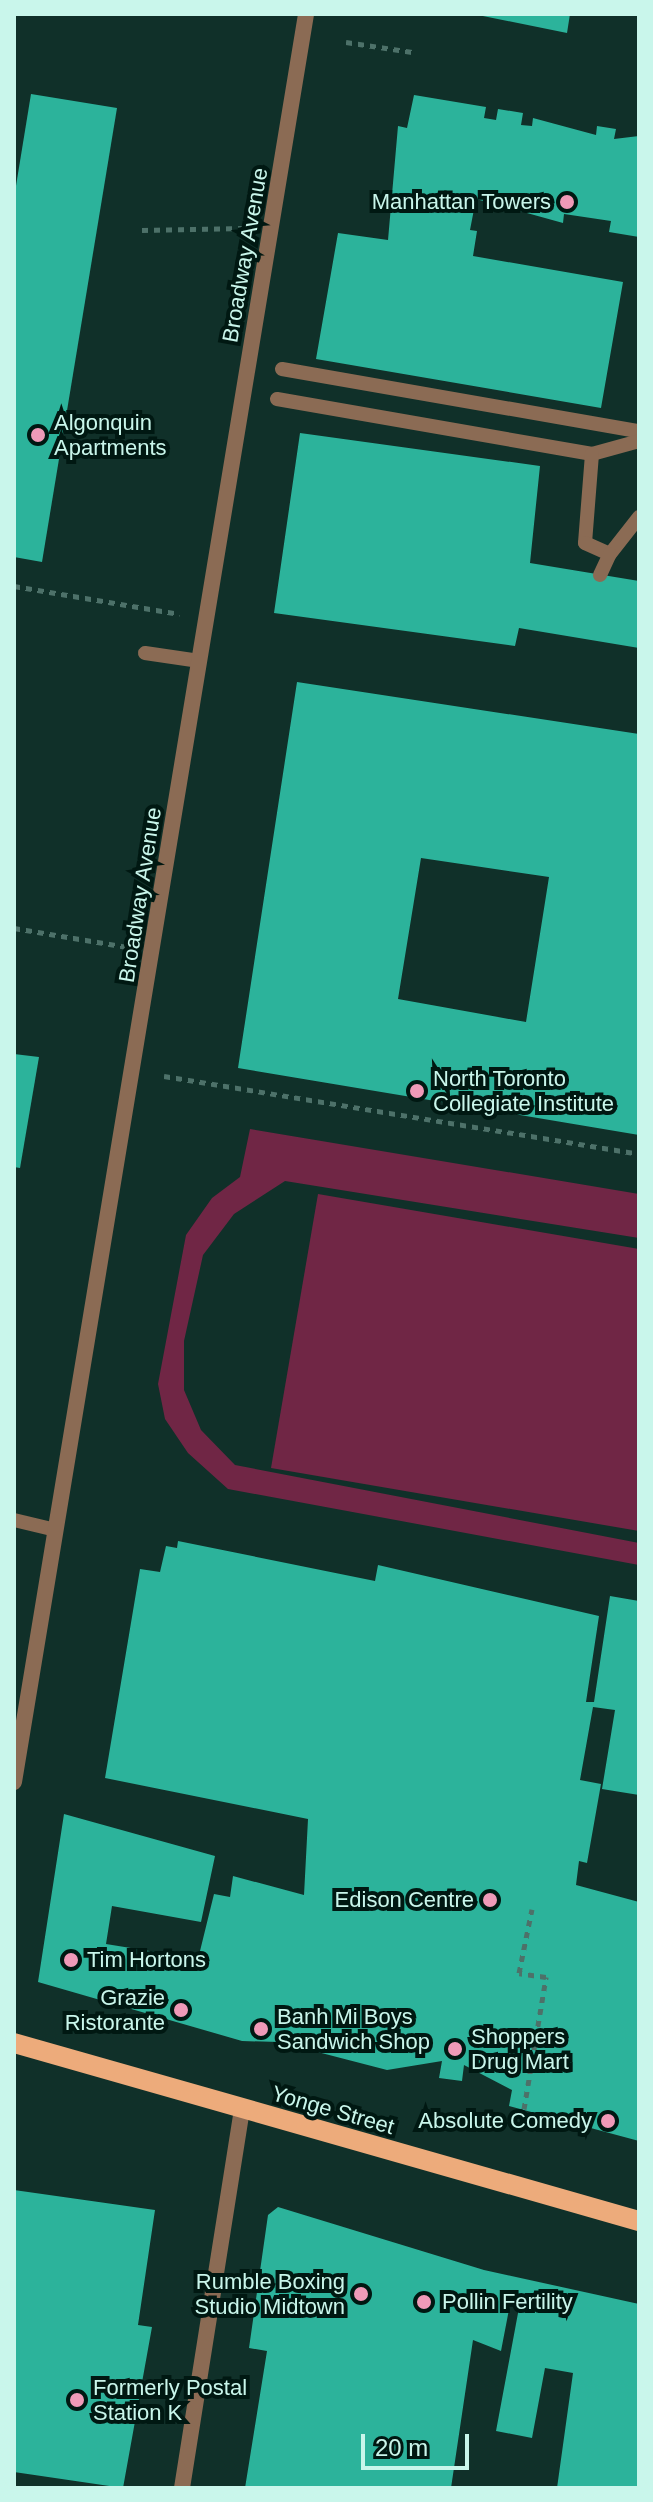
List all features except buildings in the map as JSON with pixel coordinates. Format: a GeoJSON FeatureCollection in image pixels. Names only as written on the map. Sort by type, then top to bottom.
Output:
{"type":"FeatureCollection","features":[{"type":"Feature","properties":{"kind":"main road","name":"Yonge Street"},"geometry":{"type":"LineString","coordinates":[[14,2043],[639,2221]]}},
{"type":"Feature","properties":{"kind":"street","name":"Broadway Avenue"},"geometry":{"type":"LineString","coordinates":[[14,1782],[306,14]]}},
{"type":"Feature","properties":{"kind":"street"},"geometry":{"type":"LineString","coordinates":[[182,2488],[242,2110]]}},
{"type":"Feature","properties":{"kind":"lane"},"geometry":{"type":"LineString","coordinates":[[282,369],[639,431]]}},
{"type":"Feature","properties":{"kind":"lane"},"geometry":{"type":"LineString","coordinates":[[277,399],[592,454],[639,441]]}},
{"type":"Feature","properties":{"kind":"lane"},"geometry":{"type":"LineString","coordinates":[[592,454],[585,543],[610,554]]}},
{"type":"Feature","properties":{"kind":"lane"},"geometry":{"type":"LineString","coordinates":[[600,575],[610,554],[639,517]]}},
{"type":"Feature","properties":{"kind":"lane"},"geometry":{"type":"LineString","coordinates":[[145,653],[199,661]]}},
{"type":"Feature","properties":{"kind":"lane"},"geometry":{"type":"LineString","coordinates":[[14,1520],[56,1530]]}},
{"type":"Feature","properties":{"kind":"path"},"geometry":{"type":"LineString","coordinates":[[346,42],[412,52]]}},
{"type":"Feature","properties":{"kind":"path"},"geometry":{"type":"LineString","coordinates":[[142,230],[246,228]]}},
{"type":"Feature","properties":{"kind":"path"},"geometry":{"type":"LineString","coordinates":[[14,586],[180,614]]}},
{"type":"Feature","properties":{"kind":"path"},"geometry":{"type":"LineString","coordinates":[[14,928],[128,947]]}},
{"type":"Feature","properties":{"kind":"path"},"geometry":{"type":"LineString","coordinates":[[164,1076],[639,1154]]}},
{"type":"Feature","properties":{"kind":"path"},"geometry":{"type":"LineString","coordinates":[[524,2109],[546,1977],[519,1973],[532,1909]]}},
{"type":"Feature","properties":{"kind":"shaded area"},"geometry":{"type":"Polygon","coordinates":[[[250,1129],[639,1194],[639,1238],[285,1181],[234,1214],[203,1255],[184,1341],[184,1390],[201,1430],[235,1465],[639,1543],[639,1565],[228,1489],[188,1453],[165,1419],[158,1384],[186,1235],[212,1198],[240,1177],[250,1129]]]}},
{"type":"Feature","properties":{"kind":"shaded area"},"geometry":{"type":"Polygon","coordinates":[[[318,1194],[639,1249],[639,1531],[271,1468],[318,1194]]]}},
{"type":"Feature","properties":{"kind":"place","name":"Manhattan Towers"},"geometry":{"type":"Point","coordinates":[567,202]}},
{"type":"Feature","properties":{"kind":"place","name":"Algonquin Apartments"},"geometry":{"type":"Point","coordinates":[38,435]}},
{"type":"Feature","properties":{"kind":"place","name":"North Toronto Collegiate Institute"},"geometry":{"type":"Point","coordinates":[417,1091]}},
{"type":"Feature","properties":{"kind":"place","name":"Edison Centre"},"geometry":{"type":"Point","coordinates":[490,1900]}},
{"type":"Feature","properties":{"kind":"place","name":"Tim Hortons"},"geometry":{"type":"Point","coordinates":[71,1960]}},
{"type":"Feature","properties":{"kind":"place","name":"Grazie Ristorante"},"geometry":{"type":"Point","coordinates":[181,2010]}},
{"type":"Feature","properties":{"kind":"place","name":"Banh Mi Boys Sandwich Shop"},"geometry":{"type":"Point","coordinates":[261,2029]}},
{"type":"Feature","properties":{"kind":"place","name":"Shoppers Drug Mart"},"geometry":{"type":"Point","coordinates":[455,2049]}},
{"type":"Feature","properties":{"kind":"place","name":"Absolute Comedy"},"geometry":{"type":"Point","coordinates":[608,2121]}},
{"type":"Feature","properties":{"kind":"place","name":"Rumble Boxing Studio Midtown"},"geometry":{"type":"Point","coordinates":[361,2294]}},
{"type":"Feature","properties":{"kind":"place","name":"Pollin Fertility"},"geometry":{"type":"Point","coordinates":[424,2302]}},
{"type":"Feature","properties":{"kind":"place","name":"Formerly Postal Station K"},"geometry":{"type":"Point","coordinates":[77,2400]}}]}
